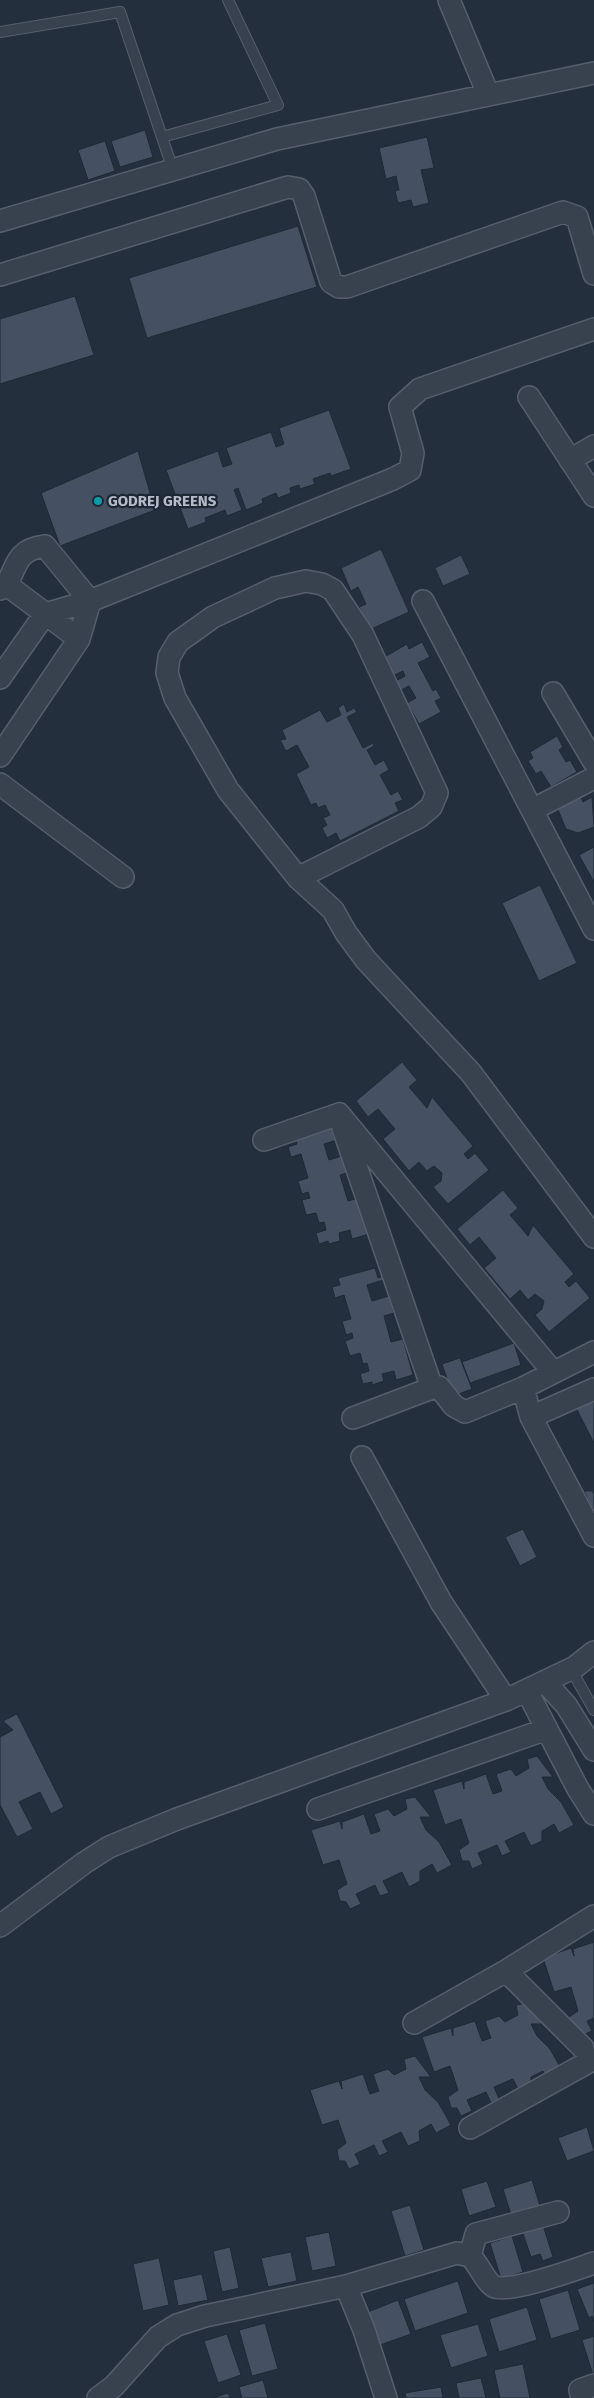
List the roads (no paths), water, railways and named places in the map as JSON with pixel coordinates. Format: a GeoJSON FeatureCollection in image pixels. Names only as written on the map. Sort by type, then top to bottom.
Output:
{"type":"FeatureCollection","features":[{"type":"Feature","properties":{"kind":"street"},"geometry":{"type":"LineString","coordinates":[[449,0],[488,94]]}},
{"type":"Feature","properties":{"kind":"street"},"geometry":{"type":"LineString","coordinates":[[0,221],[292,136],[594,73]]}},
{"type":"Feature","properties":{"kind":"street"},"geometry":{"type":"LineString","coordinates":[[0,275],[288,187],[299,189],[304,196],[331,282],[339,287],[347,287],[563,212],[577,217],[594,274]]}},
{"type":"Feature","properties":{"kind":"street"},"geometry":{"type":"LineString","coordinates":[[0,678],[45,614],[90,601],[410,470],[413,453],[400,407],[420,389],[594,329]]}},
{"type":"Feature","properties":{"kind":"street"},"geometry":{"type":"LineString","coordinates":[[529,397],[594,496]]}},
{"type":"Feature","properties":{"kind":"street"},"geometry":{"type":"LineString","coordinates":[[570,460],[594,446]]}},
{"type":"Feature","properties":{"kind":"street"},"geometry":{"type":"LineString","coordinates":[[79,640],[45,614],[4,587],[18,559],[30,548],[45,546],[90,601]]}},
{"type":"Feature","properties":{"kind":"street"},"geometry":{"type":"LineString","coordinates":[[298,878],[419,818],[431,807],[437,794],[363,635],[333,590],[322,584],[306,581],[275,588],[201,624],[178,642],[168,657],[167,673],[179,705],[228,790],[298,878],[333,910],[346,933],[366,960],[471,1073],[594,1237]]}},
{"type":"Feature","properties":{"kind":"street"},"geometry":{"type":"LineString","coordinates":[[0,756],[79,640],[90,601]]}},
{"type":"Feature","properties":{"kind":"street"},"geometry":{"type":"LineString","coordinates":[[423,601],[594,929]]}},
{"type":"Feature","properties":{"kind":"street"},"geometry":{"type":"LineString","coordinates":[[553,693],[594,762]]}},
{"type":"Feature","properties":{"kind":"street"},"geometry":{"type":"LineString","coordinates":[[532,810],[594,778]]}},
{"type":"Feature","properties":{"kind":"street"},"geometry":{"type":"LineString","coordinates":[[0,784],[123,877]]}},
{"type":"Feature","properties":{"kind":"street"},"geometry":{"type":"LineString","coordinates":[[264,1140],[339,1114]]}},
{"type":"Feature","properties":{"kind":"street"},"geometry":{"type":"LineString","coordinates":[[339,1114],[553,1372]]}},
{"type":"Feature","properties":{"kind":"street"},"geometry":{"type":"LineString","coordinates":[[339,1114],[432,1388]]}},
{"type":"Feature","properties":{"kind":"street"},"geometry":{"type":"LineString","coordinates":[[353,1418],[438,1387],[454,1406],[466,1412],[523,1388],[594,1352]]}},
{"type":"Feature","properties":{"kind":"street"},"geometry":{"type":"LineString","coordinates":[[523,1388],[531,1417],[594,1536]]}},
{"type":"Feature","properties":{"kind":"street"},"geometry":{"type":"LineString","coordinates":[[531,1417],[594,1389]]}},
{"type":"Feature","properties":{"kind":"street"},"geometry":{"type":"LineString","coordinates":[[362,1457],[441,1602],[506,1700]]}},
{"type":"Feature","properties":{"kind":"street"},"geometry":{"type":"LineString","coordinates":[[0,1926],[84,1863],[109,1847],[187,1816],[506,1700],[571,1669],[594,1652]]}},
{"type":"Feature","properties":{"kind":"street"},"geometry":{"type":"LineString","coordinates":[[536,1686],[547,1729],[578,1789],[594,1814]]}},
{"type":"Feature","properties":{"kind":"street"},"geometry":{"type":"LineString","coordinates":[[536,1686],[566,1706],[594,1750]]}},
{"type":"Feature","properties":{"kind":"street"},"geometry":{"type":"LineString","coordinates":[[318,1809],[547,1729]]}},
{"type":"Feature","properties":{"kind":"street"},"geometry":{"type":"LineString","coordinates":[[414,2023],[506,1971],[594,1916]]}},
{"type":"Feature","properties":{"kind":"street"},"geometry":{"type":"LineString","coordinates":[[470,2128],[588,2054],[506,1971]]}},
{"type":"Feature","properties":{"kind":"street"},"geometry":{"type":"LineString","coordinates":[[470,2256],[476,2234],[558,2212]]}},
{"type":"Feature","properties":{"kind":"street"},"geometry":{"type":"LineString","coordinates":[[98,2398],[114,2386],[158,2338],[177,2325],[205,2316],[346,2286],[457,2253],[470,2256],[491,2285],[498,2289],[522,2286],[594,2264]]}},
{"type":"Feature","properties":{"kind":"street"},"geometry":{"type":"LineString","coordinates":[[346,2286],[364,2330],[386,2398]]}},
{"type":"Feature","properties":{"kind":"street"},"geometry":{"type":"LineString","coordinates":[[582,2398],[580,2390],[594,2386]]}},
{"type":"Feature","properties":{"kind":"lane"},"geometry":{"type":"LineString","coordinates":[[162,137],[278,105],[228,0]]}},
{"type":"Feature","properties":{"kind":"lane"},"geometry":{"type":"LineString","coordinates":[[0,32],[120,12],[173,170]]}},
{"type":"Feature","properties":{"kind":"lane"},"geometry":{"type":"LineString","coordinates":[[571,1669],[594,1710]]}},
{"type":"Feature","properties":{"kind":"place","name":"GODREJ GREENS"},"geometry":{"type":"Point","coordinates":[98,501]}}]}
